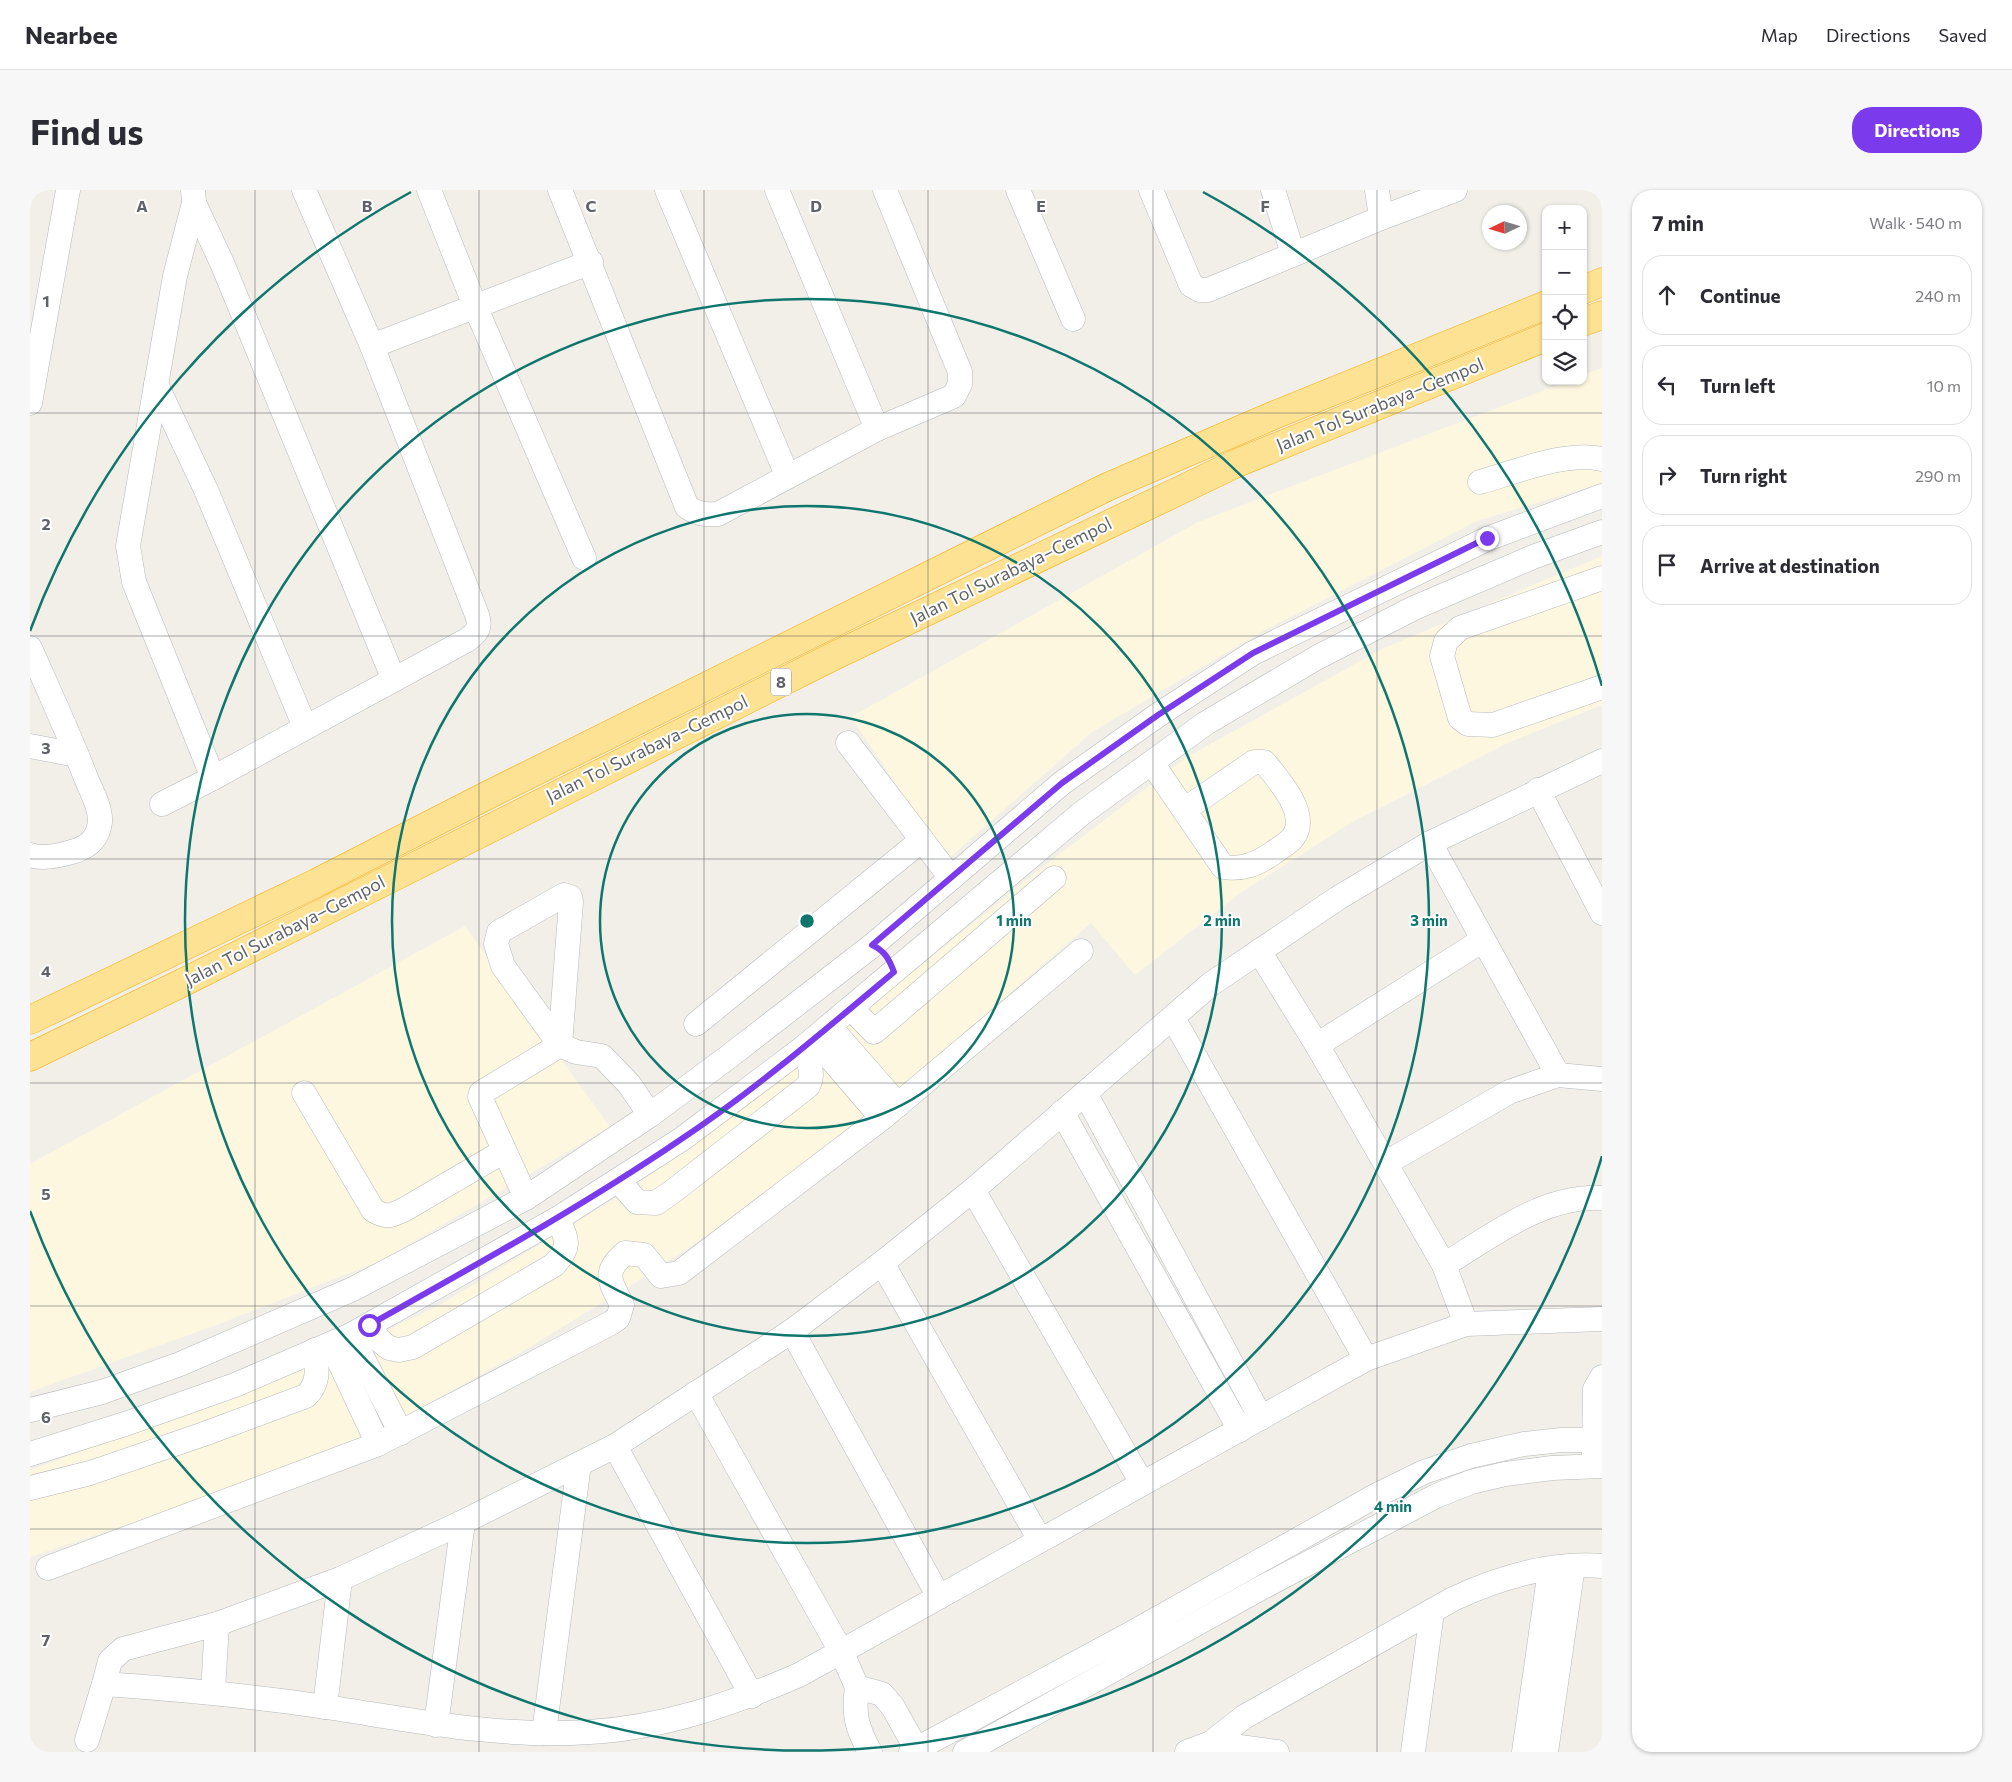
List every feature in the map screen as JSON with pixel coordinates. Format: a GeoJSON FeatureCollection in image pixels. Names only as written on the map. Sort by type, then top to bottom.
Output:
{"type":"FeatureCollection","features":[{"type":"Feature","properties":{"kind":"highway"},"geometry":{"type":"LineString","coordinates":[[1587,288],[1602,282]]}},
{"type":"Feature","properties":{"kind":"highway","name":"Jalan Tol Surabaya–Gempol"},"geometry":{"type":"LineString","coordinates":[[30,1020],[316,883],[488,795],[1107,487],[1272,416],[1542,307]]}},
{"type":"Feature","properties":{"kind":"highway"},"geometry":{"type":"LineString","coordinates":[[1587,320],[1602,314]]}},
{"type":"Feature","properties":{"kind":"highway","name":"Jalan Tol Surabaya–Gempol"},"geometry":{"type":"LineString","coordinates":[[30,1057],[836,655],[1237,463],[1542,339]]}},
{"type":"Feature","properties":{"kind":"street"},"geometry":{"type":"LineString","coordinates":[[30,403],[68,190]]}},
{"type":"Feature","properties":{"kind":"street"},"geometry":{"type":"LineString","coordinates":[[162,804],[467,640],[476,634],[480,623],[372,346],[304,190]]}},
{"type":"Feature","properties":{"kind":"street"},"geometry":{"type":"LineString","coordinates":[[429,190],[475,306],[584,558]]}},
{"type":"Feature","properties":{"kind":"street"},"geometry":{"type":"LineString","coordinates":[[560,190],[591,262],[687,507],[698,514],[718,514],[786,475],[877,429],[954,396],[960,384],[960,372],[885,190]]}},
{"type":"Feature","properties":{"kind":"street"},"geometry":{"type":"LineString","coordinates":[[667,190],[786,475]]}},
{"type":"Feature","properties":{"kind":"street"},"geometry":{"type":"LineString","coordinates":[[777,190],[877,429]]}},
{"type":"Feature","properties":{"kind":"street"},"geometry":{"type":"LineString","coordinates":[[1018,190],[1074,319]]}},
{"type":"Feature","properties":{"kind":"street"},"geometry":{"type":"LineString","coordinates":[[1151,190],[1185,276],[1191,286],[1200,290],[1217,288],[1293,254],[1455,190]]}},
{"type":"Feature","properties":{"kind":"street"},"geometry":{"type":"LineString","coordinates":[[1272,190],[1293,254]]}},
{"type":"Feature","properties":{"kind":"street"},"geometry":{"type":"LineString","coordinates":[[1377,190],[1381,218]]}},
{"type":"Feature","properties":{"kind":"street"},"geometry":{"type":"LineString","coordinates":[[194,197],[394,680]]}},
{"type":"Feature","properties":{"kind":"street"},"geometry":{"type":"LineString","coordinates":[[194,197],[175,276],[130,527],[130,563],[134,582],[213,778]]}},
{"type":"Feature","properties":{"kind":"street"},"geometry":{"type":"LineString","coordinates":[[372,346],[591,262]]}},
{"type":"Feature","properties":{"kind":"street"},"geometry":{"type":"LineString","coordinates":[[156,384],[206,490],[305,727]]}},
{"type":"Feature","properties":{"kind":"street"},"geometry":{"type":"LineString","coordinates":[[1480,482],[1562,459],[1585,456],[1602,459]]}},
{"type":"Feature","properties":{"kind":"street"},"geometry":{"type":"LineString","coordinates":[[30,1410],[102,1392],[180,1364],[353,1289],[526,1198],[650,1115],[872,945],[1062,783],[1253,653],[1487,538],[1602,496]]}},
{"type":"Feature","properties":{"kind":"street"},"geometry":{"type":"LineString","coordinates":[[30,1454],[128,1424],[235,1385],[341,1339],[557,1219],[682,1139],[816,1038],[1082,814],[1206,723],[1344,644],[1414,608],[1524,560],[1602,532]]}},
{"type":"Feature","properties":{"kind":"street"},"geometry":{"type":"LineString","coordinates":[[1602,578],[1460,628],[1446,641],[1442,656],[1460,718],[1468,724],[1493,725],[1602,687]]}},
{"type":"Feature","properties":{"kind":"street"},"geometry":{"type":"LineString","coordinates":[[30,648],[77,755],[98,807],[100,820],[96,836],[88,847],[67,854],[32,861]]}},
{"type":"Feature","properties":{"kind":"street"},"geometry":{"type":"LineString","coordinates":[[848,743],[950,878]]}},
{"type":"Feature","properties":{"kind":"street"},"geometry":{"type":"LineString","coordinates":[[30,746],[77,755]]}},
{"type":"Feature","properties":{"kind":"street"},"geometry":{"type":"LineString","coordinates":[[87,1740],[110,1661],[123,1649],[217,1624],[340,1579],[463,1522],[615,1446],[792,1331],[882,1263],[973,1190],[1211,984],[1338,898],[1430,843],[1602,761]]}},
{"type":"Feature","properties":{"kind":"street"},"geometry":{"type":"LineString","coordinates":[[1152,763],[1184,810],[1223,867],[1239,869],[1264,859],[1294,837],[1298,826],[1296,808],[1284,786],[1264,762],[1254,762],[1184,810]]}},
{"type":"Feature","properties":{"kind":"street"},"geometry":{"type":"LineString","coordinates":[[1538,790],[1602,914]]}},
{"type":"Feature","properties":{"kind":"street"},"geometry":{"type":"LineString","coordinates":[[696,1024],[922,840]]}},
{"type":"Feature","properties":{"kind":"street"},"geometry":{"type":"LineString","coordinates":[[1430,843],[1558,1075]]}},
{"type":"Feature","properties":{"kind":"street"},"geometry":{"type":"LineString","coordinates":[[851,1008],[874,1032],[1054,878]]}},
{"type":"Feature","properties":{"kind":"street"},"geometry":{"type":"LineString","coordinates":[[560,1045],[571,902],[570,898],[564,895],[499,932],[496,944],[502,966],[560,1045],[576,1052],[602,1056],[629,1084],[650,1115]]}},
{"type":"Feature","properties":{"kind":"street"},"geometry":{"type":"LineString","coordinates":[[903,918],[907,931],[915,940],[932,940],[958,960]]}},
{"type":"Feature","properties":{"kind":"street"},"geometry":{"type":"LineString","coordinates":[[1317,1045],[1482,940]]}},
{"type":"Feature","properties":{"kind":"street"},"geometry":{"type":"LineString","coordinates":[[872,945],[881,949],[889,958],[886,979],[898,1010]]}},
{"type":"Feature","properties":{"kind":"street"},"geometry":{"type":"LineString","coordinates":[[48,1568],[378,1444],[618,1318],[622,1306],[611,1281],[610,1274],[613,1263],[626,1253],[644,1255],[661,1276],[680,1273],[890,1112],[1082,951]]}},
{"type":"Feature","properties":{"kind":"street"},"geometry":{"type":"LineString","coordinates":[[1259,951],[1317,1045],[1444,1265],[1466,1324]]}},
{"type":"Feature","properties":{"kind":"street"},"geometry":{"type":"LineString","coordinates":[[1173,1018],[1366,1359]]}},
{"type":"Feature","properties":{"kind":"street"},"geometry":{"type":"LineString","coordinates":[[816,1038],[890,1112]]}},
{"type":"Feature","properties":{"kind":"street"},"geometry":{"type":"LineString","coordinates":[[618,1180],[637,1202],[656,1202],[672,1192],[808,1086],[811,1081],[816,1038]]}},
{"type":"Feature","properties":{"kind":"street"},"geometry":{"type":"LineString","coordinates":[[526,1198],[481,1102],[481,1093],[560,1045]]}},
{"type":"Feature","properties":{"kind":"street"},"geometry":{"type":"LineString","coordinates":[[1386,1163],[1509,1092],[1558,1075],[1602,1079]]}},
{"type":"Feature","properties":{"kind":"street"},"geometry":{"type":"LineString","coordinates":[[304,1093],[373,1210],[382,1216],[392,1216],[408,1208],[504,1152]]}},
{"type":"Feature","properties":{"kind":"street"},"geometry":{"type":"LineString","coordinates":[[1085,1093],[1261,1418]]}},
{"type":"Feature","properties":{"kind":"street"},"geometry":{"type":"LineString","coordinates":[[1062,1112],[1240,1430]]}},
{"type":"Feature","properties":{"kind":"street"},"geometry":{"type":"LineString","coordinates":[[973,1190],[1142,1483]]}},
{"type":"Feature","properties":{"kind":"street"},"geometry":{"type":"LineString","coordinates":[[1444,1265],[1528,1214],[1571,1199],[1602,1198]]}},
{"type":"Feature","properties":{"kind":"street"},"geometry":{"type":"LineString","coordinates":[[341,1339],[384,1344],[389,1348],[399,1350],[413,1347],[462,1320],[554,1265],[562,1256],[567,1245],[566,1234],[557,1219]]}},
{"type":"Feature","properties":{"kind":"street"},"geometry":{"type":"LineString","coordinates":[[882,1263],[1040,1540]]}},
{"type":"Feature","properties":{"kind":"street"},"geometry":{"type":"LineString","coordinates":[[104,1684],[213,1691],[498,1733],[589,1732],[670,1720],[752,1696],[800,1675],[1366,1359],[1466,1324],[1602,1319]]}},
{"type":"Feature","properties":{"kind":"street"},"geometry":{"type":"LineString","coordinates":[[792,1331],[939,1597]]}},
{"type":"Feature","properties":{"kind":"street"},"geometry":{"type":"LineString","coordinates":[[341,1339],[400,1433]]}},
{"type":"Feature","properties":{"kind":"street"},"geometry":{"type":"LineString","coordinates":[[341,1339],[378,1444]]}},
{"type":"Feature","properties":{"kind":"street"},"geometry":{"type":"LineString","coordinates":[[30,1488],[47,1485],[138,1457],[306,1396],[312,1390],[341,1339]]}},
{"type":"Feature","properties":{"kind":"street"},"geometry":{"type":"LineString","coordinates":[[965,1752],[1261,1588],[1436,1496],[1471,1482],[1552,1468],[1598,1466],[1596,1388],[1602,1377]]}},
{"type":"Feature","properties":{"kind":"street"},"geometry":{"type":"LineString","coordinates":[[696,1393],[842,1652],[857,1687],[854,1708],[859,1731],[870,1752]]}},
{"type":"Feature","properties":{"kind":"street"},"geometry":{"type":"LineString","coordinates":[[857,1687],[882,1694],[893,1707],[915,1751],[1424,1472],[1471,1456],[1524,1444],[1598,1440]]}},
{"type":"Feature","properties":{"kind":"street"},"geometry":{"type":"LineString","coordinates":[[615,1446],[752,1696]]}},
{"type":"Feature","properties":{"kind":"street"},"geometry":{"type":"LineString","coordinates":[[544,1733],[579,1464]]}},
{"type":"Feature","properties":{"kind":"street"},"geometry":{"type":"LineString","coordinates":[[436,1725],[463,1522]]}},
{"type":"Feature","properties":{"kind":"street"},"geometry":{"type":"LineString","coordinates":[[1546,1752],[1573,1566]]}},
{"type":"Feature","properties":{"kind":"street"},"geometry":{"type":"LineString","coordinates":[[1188,1752],[1211,1743],[1244,1717],[1452,1599],[1484,1585],[1525,1573],[1573,1566],[1602,1566]]}},
{"type":"Feature","properties":{"kind":"street"},"geometry":{"type":"LineString","coordinates":[[1248,1567],[1261,1588]]}},
{"type":"Feature","properties":{"kind":"street"},"geometry":{"type":"LineString","coordinates":[[1524,1752],[1550,1570]]}},
{"type":"Feature","properties":{"kind":"street"},"geometry":{"type":"LineString","coordinates":[[326,1707],[340,1579]]}},
{"type":"Feature","properties":{"kind":"street"},"geometry":{"type":"LineString","coordinates":[[1413,1752],[1432,1612]]}},
{"type":"Feature","properties":{"kind":"street"},"geometry":{"type":"LineString","coordinates":[[213,1691],[217,1624]]}},
{"type":"Feature","properties":{"kind":"street"},"geometry":{"type":"LineString","coordinates":[[1211,1743],[1277,1752]]}},
{"type":"Feature","properties":{"kind":"shaded area"},"geometry":{"type":"Polygon","coordinates":[[[1602,368],[1602,483],[1477,521],[1263,631],[1092,732],[947,860],[851,717],[1198,522],[1558,385],[1587,385],[1587,374],[1602,368]]]}},
{"type":"Feature","properties":{"kind":"shaded area"},"geometry":{"type":"Polygon","coordinates":[[[1602,556],[1602,705],[1510,742],[1354,821],[1239,894],[1135,975],[1091,923],[907,1082],[752,1206],[636,1282],[523,1351],[375,1433],[188,1504],[30,1557],[30,1470],[305,1369],[438,1306],[636,1186],[810,1055],[1039,870],[1187,757],[1382,649],[1602,556]]]}},
{"type":"Feature","properties":{"kind":"shaded area"},"geometry":{"type":"Polygon","coordinates":[[[465,926],[610,1127],[380,1261],[219,1324],[30,1392],[30,1164],[465,926]]]}},
{"type":"Feature","properties":{"kind":"route"},"geometry":{"type":"LineString","coordinates":[[369,1325],[557,1219],[682,1139],[803,1048],[894,972],[889,958],[881,949],[872,945],[955,872],[1062,783],[1158,715],[1253,653],[1487,538]]}}]}
